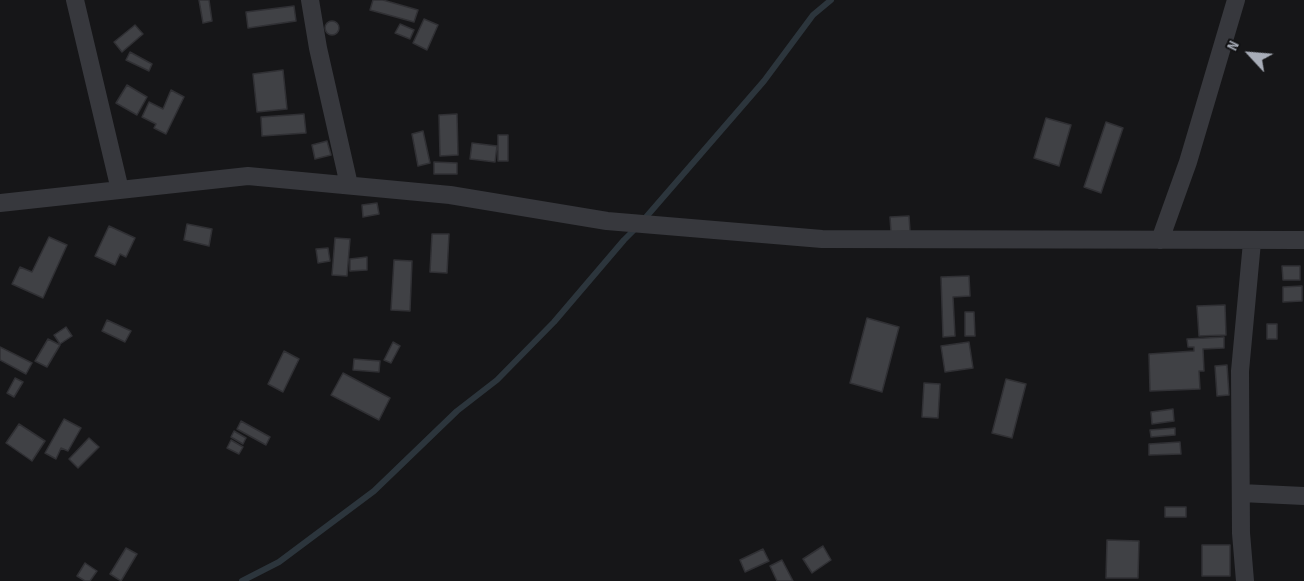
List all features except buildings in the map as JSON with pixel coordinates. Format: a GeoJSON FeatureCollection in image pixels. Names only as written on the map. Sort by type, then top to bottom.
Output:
{"type":"FeatureCollection","features":[{"type":"Feature","properties":{"kind":"street"},"geometry":{"type":"LineString","coordinates":[[75,0],[120,190]]}},
{"type":"Feature","properties":{"kind":"street"},"geometry":{"type":"LineString","coordinates":[[310,0],[318,48],[349,185]]}},
{"type":"Feature","properties":{"kind":"street"},"geometry":{"type":"LineString","coordinates":[[1160,240],[1188,162],[1236,0]]}},
{"type":"Feature","properties":{"kind":"street"},"geometry":{"type":"LineString","coordinates":[[0,204],[248,176],[450,195],[607,221],[822,239],[1252,242],[1304,240]]}},
{"type":"Feature","properties":{"kind":"street"},"geometry":{"type":"LineString","coordinates":[[1245,581],[1241,533],[1240,371],[1252,242]]}},
{"type":"Feature","properties":{"kind":"street"},"geometry":{"type":"LineString","coordinates":[[1241,494],[1304,496]]}},
{"type":"Feature","properties":{"kind":"waterway"},"geometry":{"type":"LineString","coordinates":[[242,581],[279,562],[374,491],[457,411],[497,380],[554,322],[764,81],[813,15],[831,0]]}}]}
